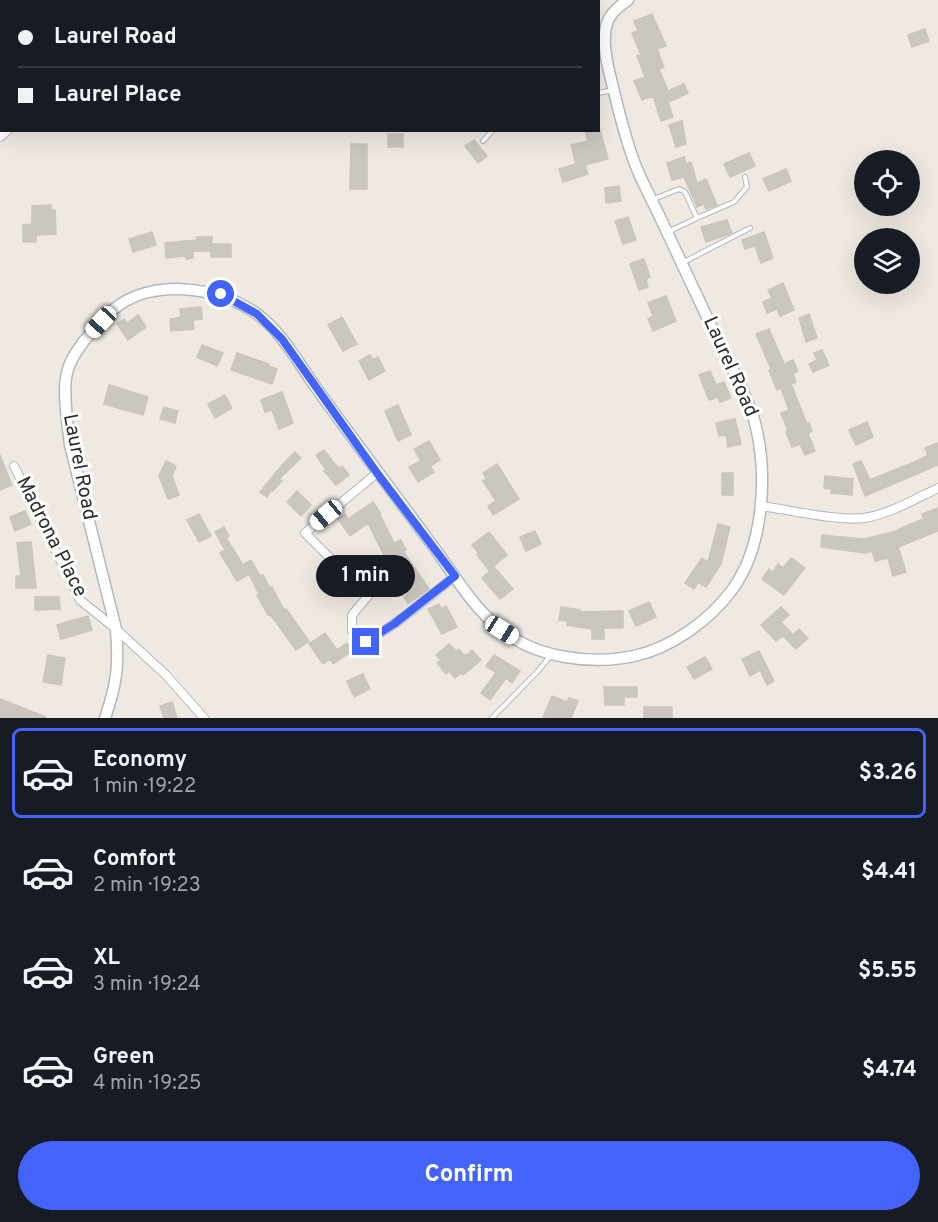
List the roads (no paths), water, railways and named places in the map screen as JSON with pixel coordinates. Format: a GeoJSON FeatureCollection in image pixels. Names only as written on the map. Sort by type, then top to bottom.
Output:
{"type":"FeatureCollection","features":[{"type":"Feature","properties":{"kind":"street","name":"Laurel Road"},"geometry":{"type":"LineString","coordinates":[[105,718],[115,689],[118,660],[116,629],[70,445],[66,416],[67,373],[83,341],[114,308],[140,294],[181,288],[221,294],[257,314],[282,339],[377,473],[478,608],[502,630],[522,643],[551,654],[594,660],[634,656],[662,647],[694,627],[722,604],[748,562],[761,506],[761,465],[756,426],[740,386],[635,164],[614,90],[605,41],[607,23],[613,11],[628,0]]}},
{"type":"Feature","properties":{"kind":"street","name":"Madrona Place"},"geometry":{"type":"LineString","coordinates":[[14,466],[80,600],[116,629],[166,675],[204,718]]}},
{"type":"Feature","properties":{"kind":"street"},"geometry":{"type":"LineString","coordinates":[[377,473],[305,532],[368,597],[352,615],[352,630],[360,641],[366,642],[394,624],[455,576]]}},
{"type":"Feature","properties":{"kind":"street"},"geometry":{"type":"LineString","coordinates":[[761,506],[844,518],[864,518],[884,513],[938,488]]}},
{"type":"Feature","properties":{"kind":"lane"},"geometry":{"type":"LineString","coordinates":[[600,93],[614,90]]}},
{"type":"Feature","properties":{"kind":"lane"},"geometry":{"type":"LineString","coordinates":[[483,141],[491,132]]}},
{"type":"Feature","properties":{"kind":"lane"},"geometry":{"type":"LineString","coordinates":[[667,232],[734,202],[747,187],[745,177]]}},
{"type":"Feature","properties":{"kind":"lane"},"geometry":{"type":"LineString","coordinates":[[652,201],[679,189],[685,192],[697,218]]}},
{"type":"Feature","properties":{"kind":"lane"},"geometry":{"type":"LineString","coordinates":[[682,263],[750,228]]}},
{"type":"Feature","properties":{"kind":"lane"},"geometry":{"type":"LineString","coordinates":[[492,718],[538,671],[551,654]]}}]}
